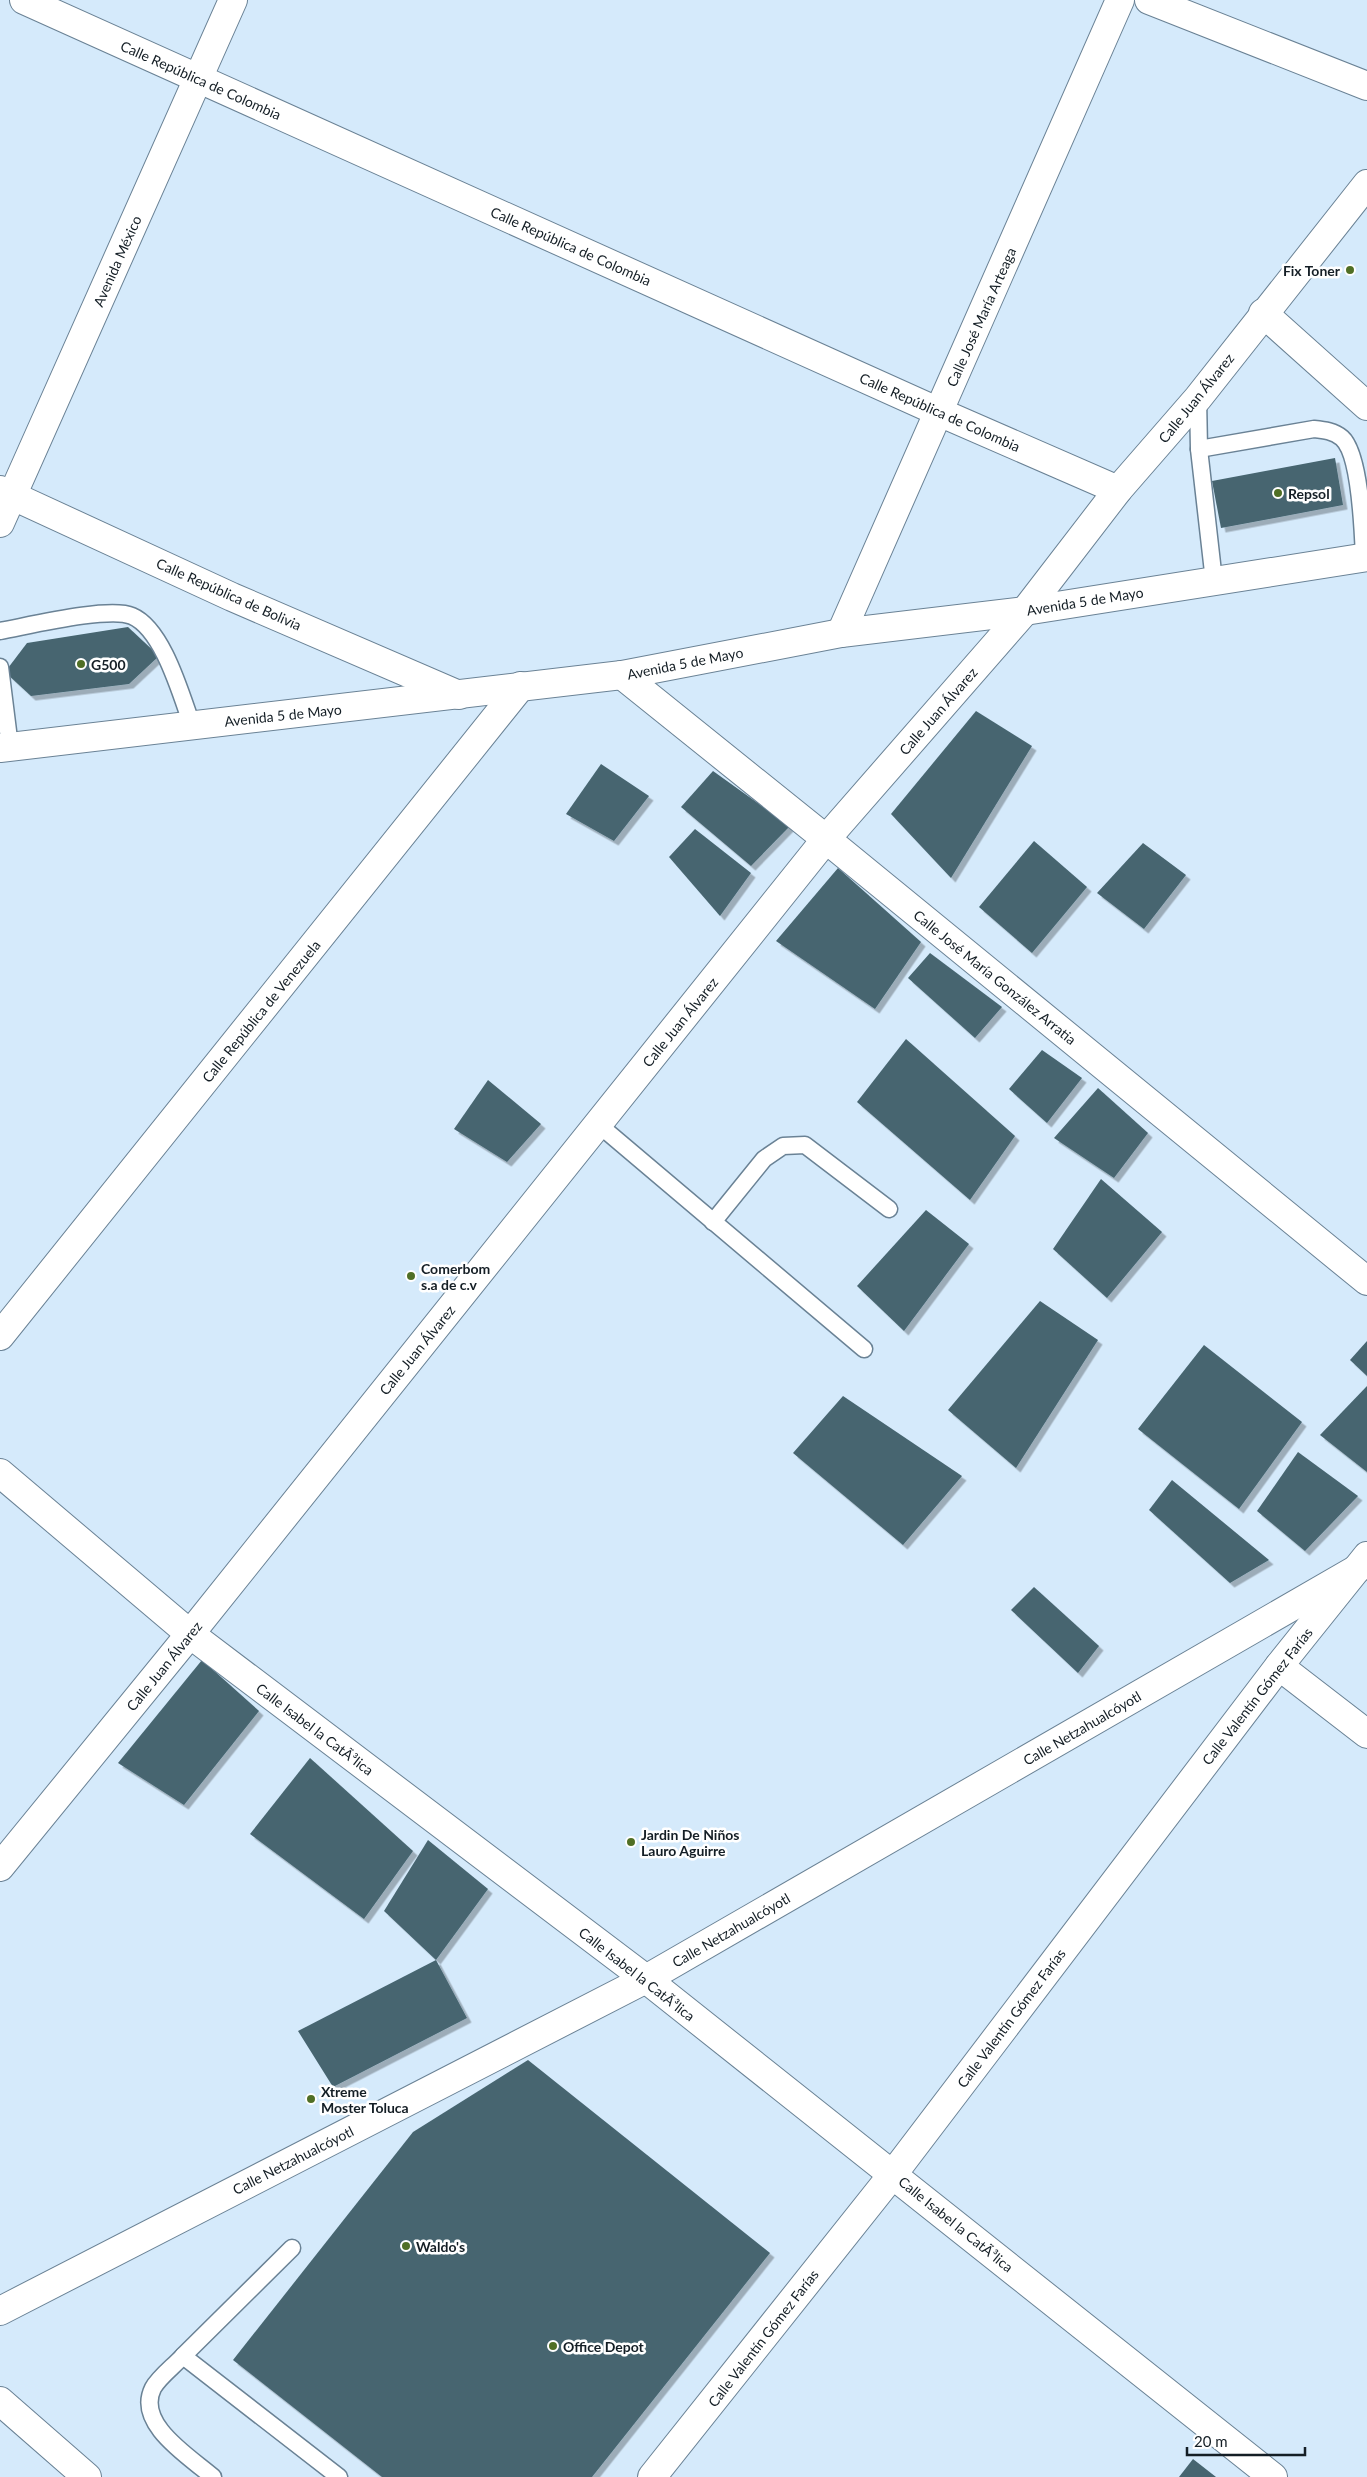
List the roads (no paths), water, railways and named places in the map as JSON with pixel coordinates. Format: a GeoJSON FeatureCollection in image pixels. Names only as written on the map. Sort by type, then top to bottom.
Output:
{"type":"FeatureCollection","features":[{"type":"Feature","properties":{"kind":"street","name":"Calle República de Colombia"},"geometry":{"type":"LineString","coordinates":[[24,0],[939,412],[1118,490]]}},
{"type":"Feature","properties":{"kind":"street","name":"Avenida México"},"geometry":{"type":"LineString","coordinates":[[0,523],[6,492],[199,78],[233,0]]}},
{"type":"Feature","properties":{"kind":"street","name":"Calle José María Arteaga"},"geometry":{"type":"LineString","coordinates":[[841,634],[1120,0]]}},
{"type":"Feature","properties":{"kind":"street"},"geometry":{"type":"LineString","coordinates":[[1150,0],[1367,86]]}},
{"type":"Feature","properties":{"kind":"street","name":"Calle Juan Álvarez"},"geometry":{"type":"LineString","coordinates":[[0,1868],[190,1634],[826,839],[1025,611],[1118,490],[1198,398],[1263,313],[1367,184]]}},
{"type":"Feature","properties":{"kind":"street"},"geometry":{"type":"LineString","coordinates":[[1263,313],[1367,406]]}},
{"type":"Feature","properties":{"kind":"street","name":"Calle República de Bolivia"},"geometry":{"type":"LineString","coordinates":[[6,492],[232,596],[459,695]]}},
{"type":"Feature","properties":{"kind":"street","name":"Avenida 5 de Mayo"},"geometry":{"type":"LineString","coordinates":[[5,747],[622,675],[841,634],[1025,611],[1366,557]]}},
{"type":"Feature","properties":{"kind":"street","name":"Calle José María González Arratia"},"geometry":{"type":"LineString","coordinates":[[622,675],[826,839],[1367,1281]]}},
{"type":"Feature","properties":{"kind":"street","name":"Calle República de Venezuela"},"geometry":{"type":"LineString","coordinates":[[0,1336],[521,686]]}},
{"type":"Feature","properties":{"kind":"street","name":"Calle Isabel la CatÃ³lica"},"geometry":{"type":"LineString","coordinates":[[0,1473],[190,1634],[646,1979],[1273,2477]]}},
{"type":"Feature","properties":{"kind":"street","name":"Calle Valentín Gómez Farías"},"geometry":{"type":"LineString","coordinates":[[652,2477],[892,2174],[1278,1666],[1364,1563]]}},
{"type":"Feature","properties":{"kind":"street","name":"Calle Netzahualcóyotl"},"geometry":{"type":"LineString","coordinates":[[0,2311],[646,1979],[1364,1563]]}},
{"type":"Feature","properties":{"kind":"street"},"geometry":{"type":"LineString","coordinates":[[1278,1666],[1367,1734]]}},
{"type":"Feature","properties":{"kind":"street"},"geometry":{"type":"LineString","coordinates":[[0,2401],[87,2477]]}},
{"type":"Feature","properties":{"kind":"lane"},"geometry":{"type":"LineString","coordinates":[[1198,398],[1199,449],[1214,581]]}},
{"type":"Feature","properties":{"kind":"lane"},"geometry":{"type":"LineString","coordinates":[[1199,449],[1314,429],[1330,431],[1342,438],[1351,449],[1362,515],[1366,557]]}},
{"type":"Feature","properties":{"kind":"lane"},"geometry":{"type":"LineString","coordinates":[[0,631],[113,612],[132,616],[147,627],[158,643],[192,725]]}},
{"type":"Feature","properties":{"kind":"lane"},"geometry":{"type":"LineString","coordinates":[[0,667],[5,747]]}},
{"type":"Feature","properties":{"kind":"lane"},"geometry":{"type":"LineString","coordinates":[[598,1124],[864,1349]]}},
{"type":"Feature","properties":{"kind":"lane"},"geometry":{"type":"LineString","coordinates":[[713,1222],[764,1159],[783,1146],[805,1145],[889,1209]]}},
{"type":"Feature","properties":{"kind":"lane"},"geometry":{"type":"LineString","coordinates":[[213,2477],[160,2430],[150,2417],[148,2404],[153,2387],[292,2248]]}},
{"type":"Feature","properties":{"kind":"lane"},"geometry":{"type":"LineString","coordinates":[[182,2356],[339,2477]]}},
{"type":"Feature","properties":{"kind":"place","name":"Fix Toner"},"geometry":{"type":"Point","coordinates":[1350,270]}},
{"type":"Feature","properties":{"kind":"place","name":"Repsol"},"geometry":{"type":"Point","coordinates":[1278,493]}},
{"type":"Feature","properties":{"kind":"place","name":"G500"},"geometry":{"type":"Point","coordinates":[81,664]}},
{"type":"Feature","properties":{"kind":"place","name":"Comerbom s.a de c.v"},"geometry":{"type":"Point","coordinates":[411,1276]}},
{"type":"Feature","properties":{"kind":"place","name":"Jardin De Niños Lauro Aguirre"},"geometry":{"type":"Point","coordinates":[631,1842]}},
{"type":"Feature","properties":{"kind":"place","name":"Xtreme Moster Toluca"},"geometry":{"type":"Point","coordinates":[311,2099]}},
{"type":"Feature","properties":{"kind":"place","name":"Waldo's"},"geometry":{"type":"Point","coordinates":[406,2246]}},
{"type":"Feature","properties":{"kind":"place","name":"Office Depot"},"geometry":{"type":"Point","coordinates":[553,2346]}}]}
